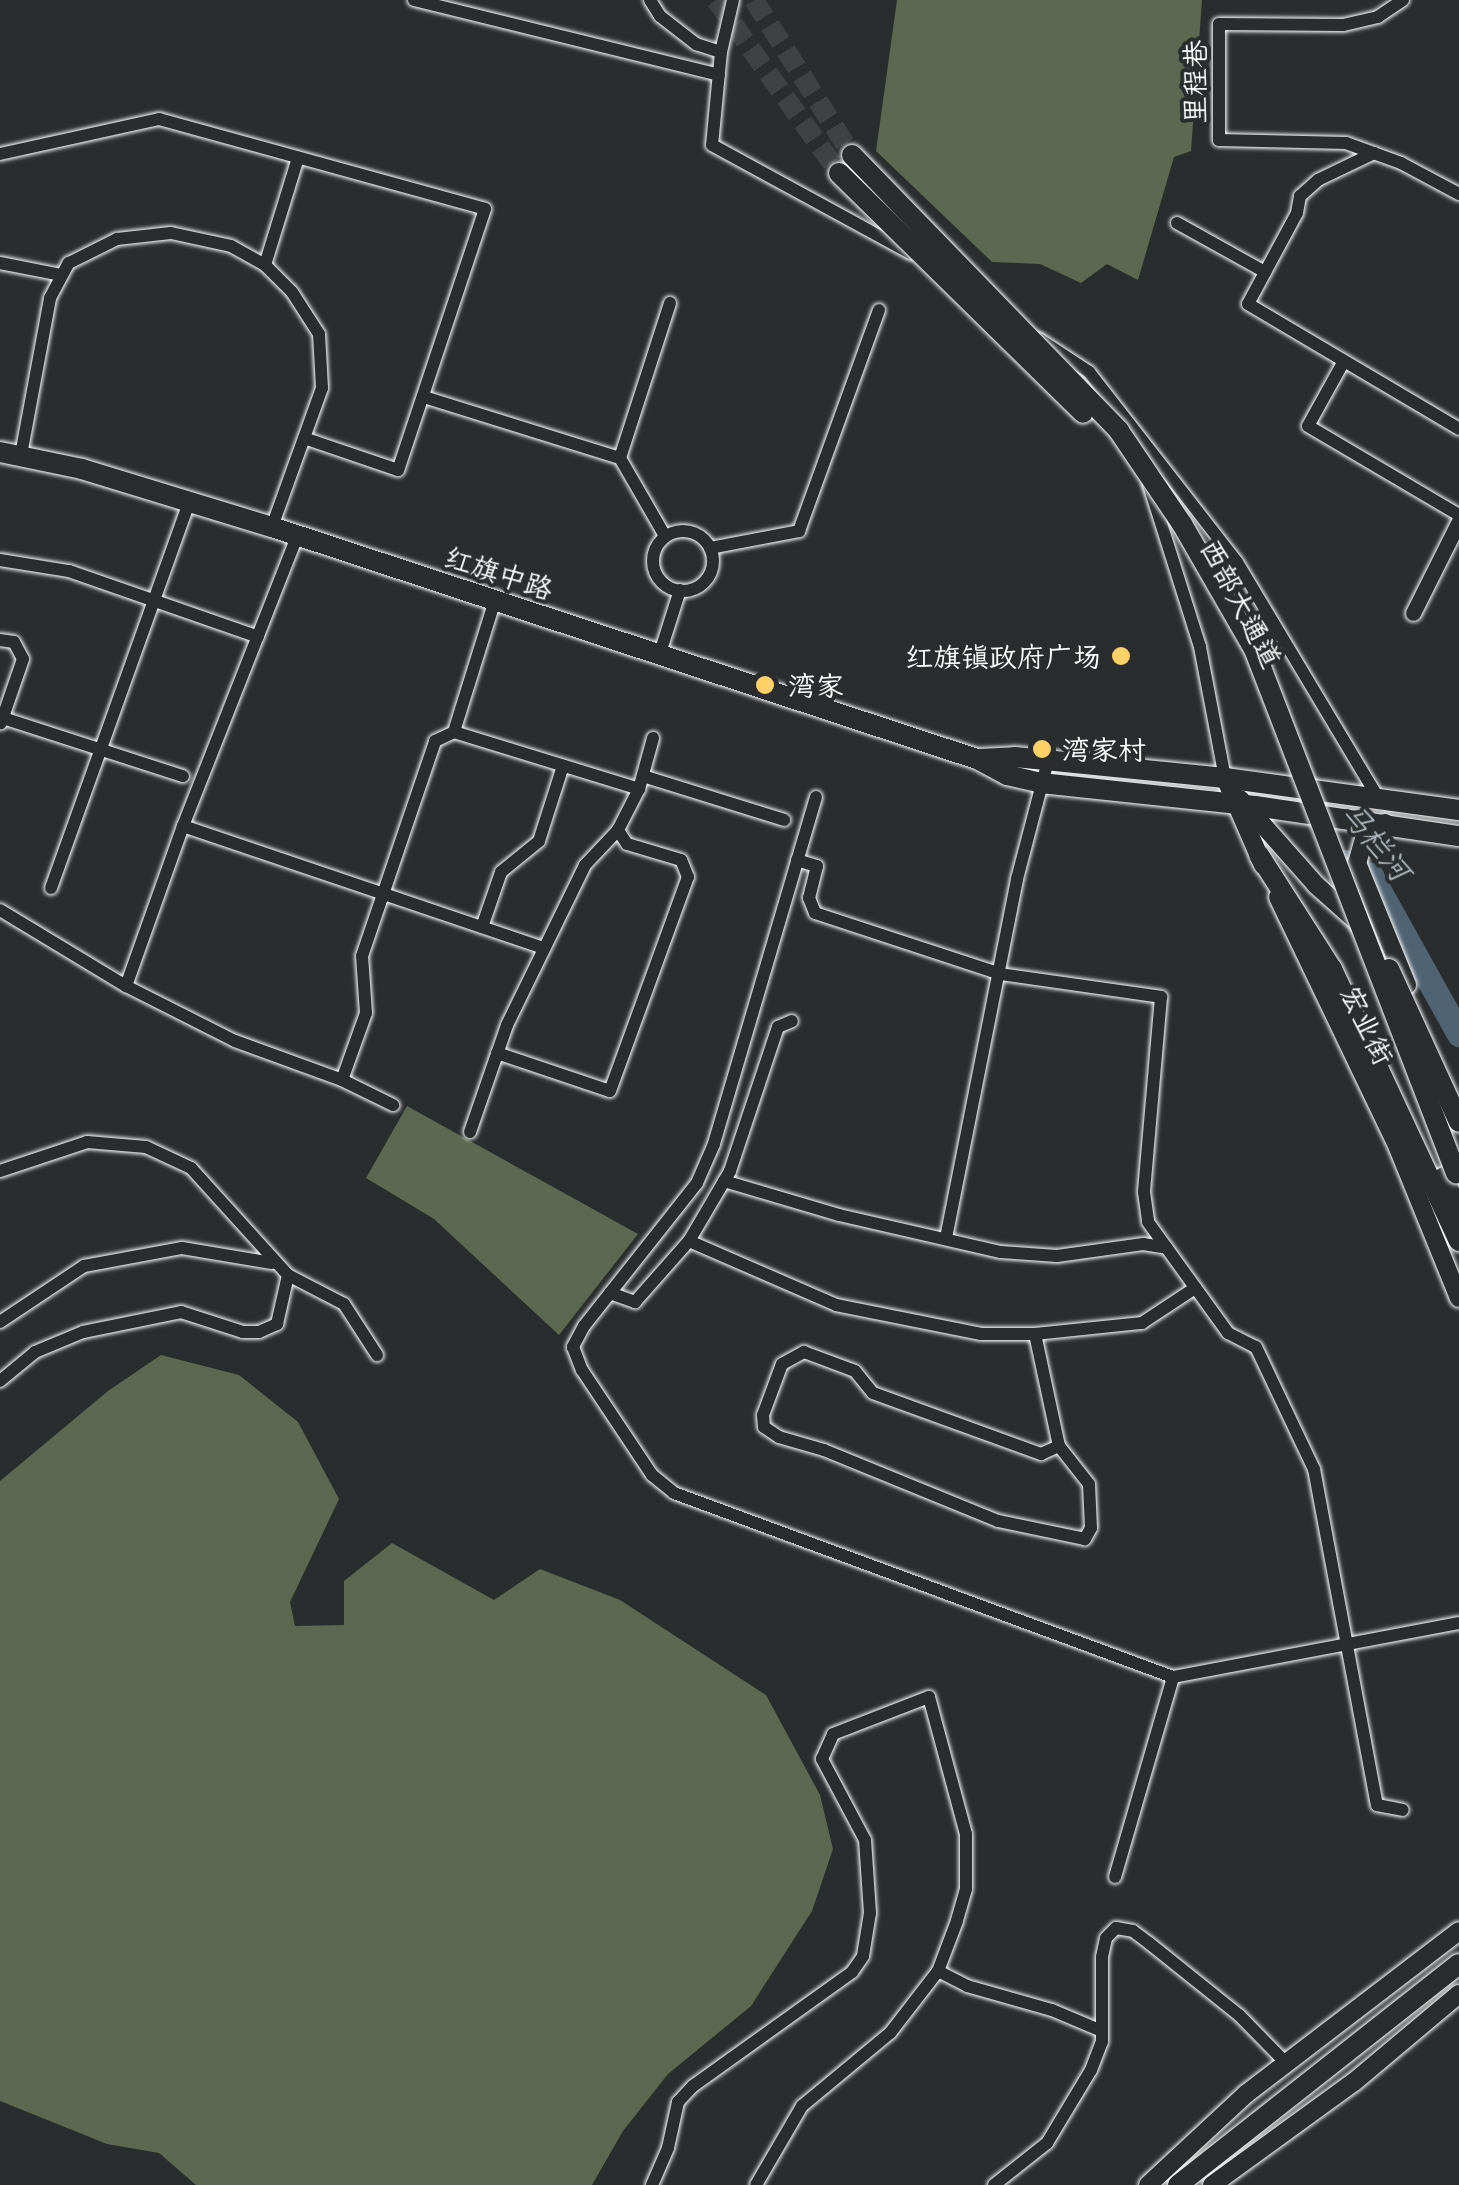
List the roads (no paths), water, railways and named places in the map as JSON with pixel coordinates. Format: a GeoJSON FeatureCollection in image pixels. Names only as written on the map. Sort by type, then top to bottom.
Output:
{"type":"FeatureCollection","features":[{"type":"Feature","properties":{"kind":"main road","name":"西部大通道"},"geometry":{"type":"LineString","coordinates":[[852,155],[1119,431],[1182,524],[1254,649],[1459,1182]]}},
{"type":"Feature","properties":{"kind":"main road","name":"西部大通道"},"geometry":{"type":"LineString","coordinates":[[838,173],[1110,438],[1172,531],[1242,654],[1459,1216]]}},
{"type":"Feature","properties":{"kind":"main road","name":"红旗中路"},"geometry":{"type":"LineString","coordinates":[[10,453],[272,527],[660,653],[1041,784],[1245,804],[1459,836]]}},
{"type":"Feature","properties":{"kind":"main road","name":"红旗中路"},"geometry":{"type":"LineString","coordinates":[[977,759],[1048,761],[1225,778],[1459,810]]}},
{"type":"Feature","properties":{"kind":"main road","name":"宏业街"},"geometry":{"type":"LineString","coordinates":[[1225,778],[1245,804],[1259,855],[1398,1148],[1459,1298]]}},
{"type":"Feature","properties":{"kind":"main road"},"geometry":{"type":"LineString","coordinates":[[1245,804],[1305,873],[1393,954]]}},
{"type":"Feature","properties":{"kind":"main road","name":"宏业街"},"geometry":{"type":"LineString","coordinates":[[1384,823],[1364,838],[1358,852],[1361,880],[1432,1040],[1459,1124]]}},
{"type":"Feature","properties":{"kind":"main road"},"geometry":{"type":"LineString","coordinates":[[1259,855],[1332,969],[1459,1242]]}},
{"type":"Feature","properties":{"kind":"main road"},"geometry":{"type":"LineString","coordinates":[[1373,936],[1459,1124]]}},
{"type":"Feature","properties":{"kind":"main road"},"geometry":{"type":"LineString","coordinates":[[1148,2185],[1185,2146],[1286,2063],[1459,1931]]}},
{"type":"Feature","properties":{"kind":"main road"},"geometry":{"type":"LineString","coordinates":[[1175,2185],[1332,2060],[1458,1968]]}},
{"type":"Feature","properties":{"kind":"main road"},"geometry":{"type":"LineString","coordinates":[[1212,2185],[1354,2082],[1459,1994]]}},
{"type":"Feature","properties":{"kind":"street"},"geometry":{"type":"LineString","coordinates":[[414,0],[719,74]]}},
{"type":"Feature","properties":{"kind":"street"},"geometry":{"type":"LineString","coordinates":[[650,0],[660,16],[696,44],[721,52]]}},
{"type":"Feature","properties":{"kind":"street"},"geometry":{"type":"LineString","coordinates":[[732,0],[721,52],[712,145],[893,242],[1089,372],[1237,562],[1373,798]]}},
{"type":"Feature","properties":{"kind":"street","name":"里程巷"},"geometry":{"type":"LineString","coordinates":[[1403,0],[1378,17],[1343,25],[1219,24],[1219,140],[1346,143],[1459,194]]}},
{"type":"Feature","properties":{"kind":"street"},"geometry":{"type":"LineString","coordinates":[[0,154],[159,119],[485,209],[398,470],[304,438]]}},
{"type":"Feature","properties":{"kind":"street"},"geometry":{"type":"LineString","coordinates":[[1374,153],[1318,180],[1300,196],[1297,213],[1248,304],[1459,428]]}},
{"type":"Feature","properties":{"kind":"street"},"geometry":{"type":"LineString","coordinates":[[265,265],[298,158]]}},
{"type":"Feature","properties":{"kind":"street"},"geometry":{"type":"LineString","coordinates":[[1177,223],[1265,272]]}},
{"type":"Feature","properties":{"kind":"street"},"geometry":{"type":"LineString","coordinates":[[10,453],[50,298],[68,262],[116,238],[171,233],[231,246],[265,265],[292,292],[319,334],[322,388],[272,527]]}},
{"type":"Feature","properties":{"kind":"street"},"geometry":{"type":"LineString","coordinates":[[0,263],[62,274]]}},
{"type":"Feature","properties":{"kind":"street"},"geometry":{"type":"LineString","coordinates":[[620,458],[670,303]]}},
{"type":"Feature","properties":{"kind":"street"},"geometry":{"type":"LineString","coordinates":[[710,548],[799,531],[879,310]]}},
{"type":"Feature","properties":{"kind":"street"},"geometry":{"type":"LineString","coordinates":[[1344,361],[1308,426],[1459,518],[1413,613]]}},
{"type":"Feature","properties":{"kind":"street"},"geometry":{"type":"LineString","coordinates":[[424,397],[620,458],[666,536]]}},
{"type":"Feature","properties":{"kind":"street"},"geometry":{"type":"LineString","coordinates":[[1131,426],[1200,647],[1225,778]]}},
{"type":"Feature","properties":{"kind":"street"},"geometry":{"type":"LineString","coordinates":[[51,888],[189,502]]}},
{"type":"Feature","properties":{"kind":"street"},"geometry":{"type":"LineString","coordinates":[[691,532],[710,548],[713,558],[707,578],[690,590],[670,588],[656,573],[654,553],[666,536],[691,532]]}},
{"type":"Feature","properties":{"kind":"street"},"geometry":{"type":"LineString","coordinates":[[126,986],[183,826],[297,536]]}},
{"type":"Feature","properties":{"kind":"street"},"geometry":{"type":"LineString","coordinates":[[0,560],[69,571],[258,637]]}},
{"type":"Feature","properties":{"kind":"street"},"geometry":{"type":"LineString","coordinates":[[660,653],[680,590]]}},
{"type":"Feature","properties":{"kind":"street"},"geometry":{"type":"LineString","coordinates":[[454,732],[495,600]]}},
{"type":"Feature","properties":{"kind":"street"},"geometry":{"type":"LineString","coordinates":[[0,640],[14,642],[23,658],[1,722],[183,776]]}},
{"type":"Feature","properties":{"kind":"street"},"geometry":{"type":"LineString","coordinates":[[342,1080],[366,1013],[362,956],[435,740],[454,732],[563,766],[784,820]]}},
{"type":"Feature","properties":{"kind":"street"},"geometry":{"type":"LineString","coordinates":[[470,1132],[498,1052],[544,948],[585,866],[618,830],[641,782],[653,738]]}},
{"type":"Feature","properties":{"kind":"street"},"geometry":{"type":"LineString","coordinates":[[946,1238],[1048,761]]}},
{"type":"Feature","properties":{"kind":"street"},"geometry":{"type":"LineString","coordinates":[[482,927],[500,872],[539,841],[563,766]]}},
{"type":"Feature","properties":{"kind":"street"},"geometry":{"type":"LineString","coordinates":[[816,797],[714,1144],[697,1183],[573,1346],[582,1370],[652,1475],[674,1493],[1173,1678],[1459,1623]]}},
{"type":"Feature","properties":{"kind":"street"},"geometry":{"type":"LineString","coordinates":[[183,826],[544,948]]}},
{"type":"Feature","properties":{"kind":"street"},"geometry":{"type":"LineString","coordinates":[[498,1052],[610,1091],[688,876],[681,860],[626,844],[618,830]]}},
{"type":"Feature","properties":{"kind":"street"},"geometry":{"type":"LineString","coordinates":[[798,860],[817,866],[809,898],[814,914],[1000,974],[1161,997],[1144,1192],[1148,1222],[1228,1333],[1256,1347],[1314,1469],[1377,1805],[1403,1810]]}},
{"type":"Feature","properties":{"kind":"street"},"geometry":{"type":"LineString","coordinates":[[0,910],[126,986],[235,1041],[342,1080],[394,1105]]}},
{"type":"Feature","properties":{"kind":"street"},"geometry":{"type":"LineString","coordinates":[[610,1293],[634,1302],[688,1241],[724,1181],[778,1027],[792,1020]]}},
{"type":"Feature","properties":{"kind":"street"},"geometry":{"type":"LineString","coordinates":[[0,1171],[87,1142],[146,1146],[191,1168],[288,1275],[344,1304],[377,1355]]}},
{"type":"Feature","properties":{"kind":"street"},"geometry":{"type":"LineString","coordinates":[[724,1181],[839,1214],[1001,1252],[1057,1256],[1111,1246],[1143,1244],[1167,1248]]}},
{"type":"Feature","properties":{"kind":"street"},"geometry":{"type":"LineString","coordinates":[[688,1241],[836,1305],[980,1334],[1035,1334],[1142,1322],[1195,1288]]}},
{"type":"Feature","properties":{"kind":"street"},"geometry":{"type":"LineString","coordinates":[[0,1322],[84,1266],[182,1248],[276,1264]]}},
{"type":"Feature","properties":{"kind":"street"},"geometry":{"type":"LineString","coordinates":[[0,1382],[34,1352],[83,1332],[181,1312],[243,1332],[258,1332],[276,1324],[288,1275]]}},
{"type":"Feature","properties":{"kind":"street"},"geometry":{"type":"LineString","coordinates":[[1035,1334],[1059,1446],[1088,1484],[1091,1528],[1085,1539],[998,1521],[824,1450],[780,1437],[764,1427],[762,1415],[782,1364],[804,1352],[855,1371],[873,1393],[1041,1454],[1059,1446]]}},
{"type":"Feature","properties":{"kind":"street"},"geometry":{"type":"LineString","coordinates":[[1115,1878],[1173,1678]]}},
{"type":"Feature","properties":{"kind":"street"},"geometry":{"type":"LineString","coordinates":[[652,2185],[668,2148],[678,2102],[693,2086],[852,1972],[863,1956],[870,1913],[865,1840],[822,1758],[833,1734],[930,1697],[966,1834],[966,1888],[938,1970],[890,2033],[802,2106],[756,2185]]}},
{"type":"Feature","properties":{"kind":"street"},"geometry":{"type":"LineString","coordinates":[[994,2185],[1047,2143],[1090,2070],[1102,2042],[1106,1938],[1116,1928],[1133,1931],[1239,2015],[1286,2063]]}},
{"type":"Feature","properties":{"kind":"street"},"geometry":{"type":"LineString","coordinates":[[938,1970],[966,1986],[1052,2010],[1102,2031]]}},
{"type":"Feature","properties":{"kind":"waterway","name":"马栏河"},"geometry":{"type":"LineString","coordinates":[[1345,862],[1371,876],[1459,1034]]}},
{"type":"Feature","properties":{"kind":"tunnel"},"geometry":{"type":"LineString","coordinates":[[716,0],[839,173]]}},
{"type":"Feature","properties":{"kind":"tunnel"},"geometry":{"type":"LineString","coordinates":[[754,0],[852,155]]}},
{"type":"Feature","properties":{"kind":"place","name":"红旗镇政府广场"},"geometry":{"type":"Point","coordinates":[1121,656]}},
{"type":"Feature","properties":{"kind":"place","name":"湾家"},"geometry":{"type":"Point","coordinates":[765,685]}},
{"type":"Feature","properties":{"kind":"place","name":"湾家村"},"geometry":{"type":"Point","coordinates":[1042,749]}}]}
